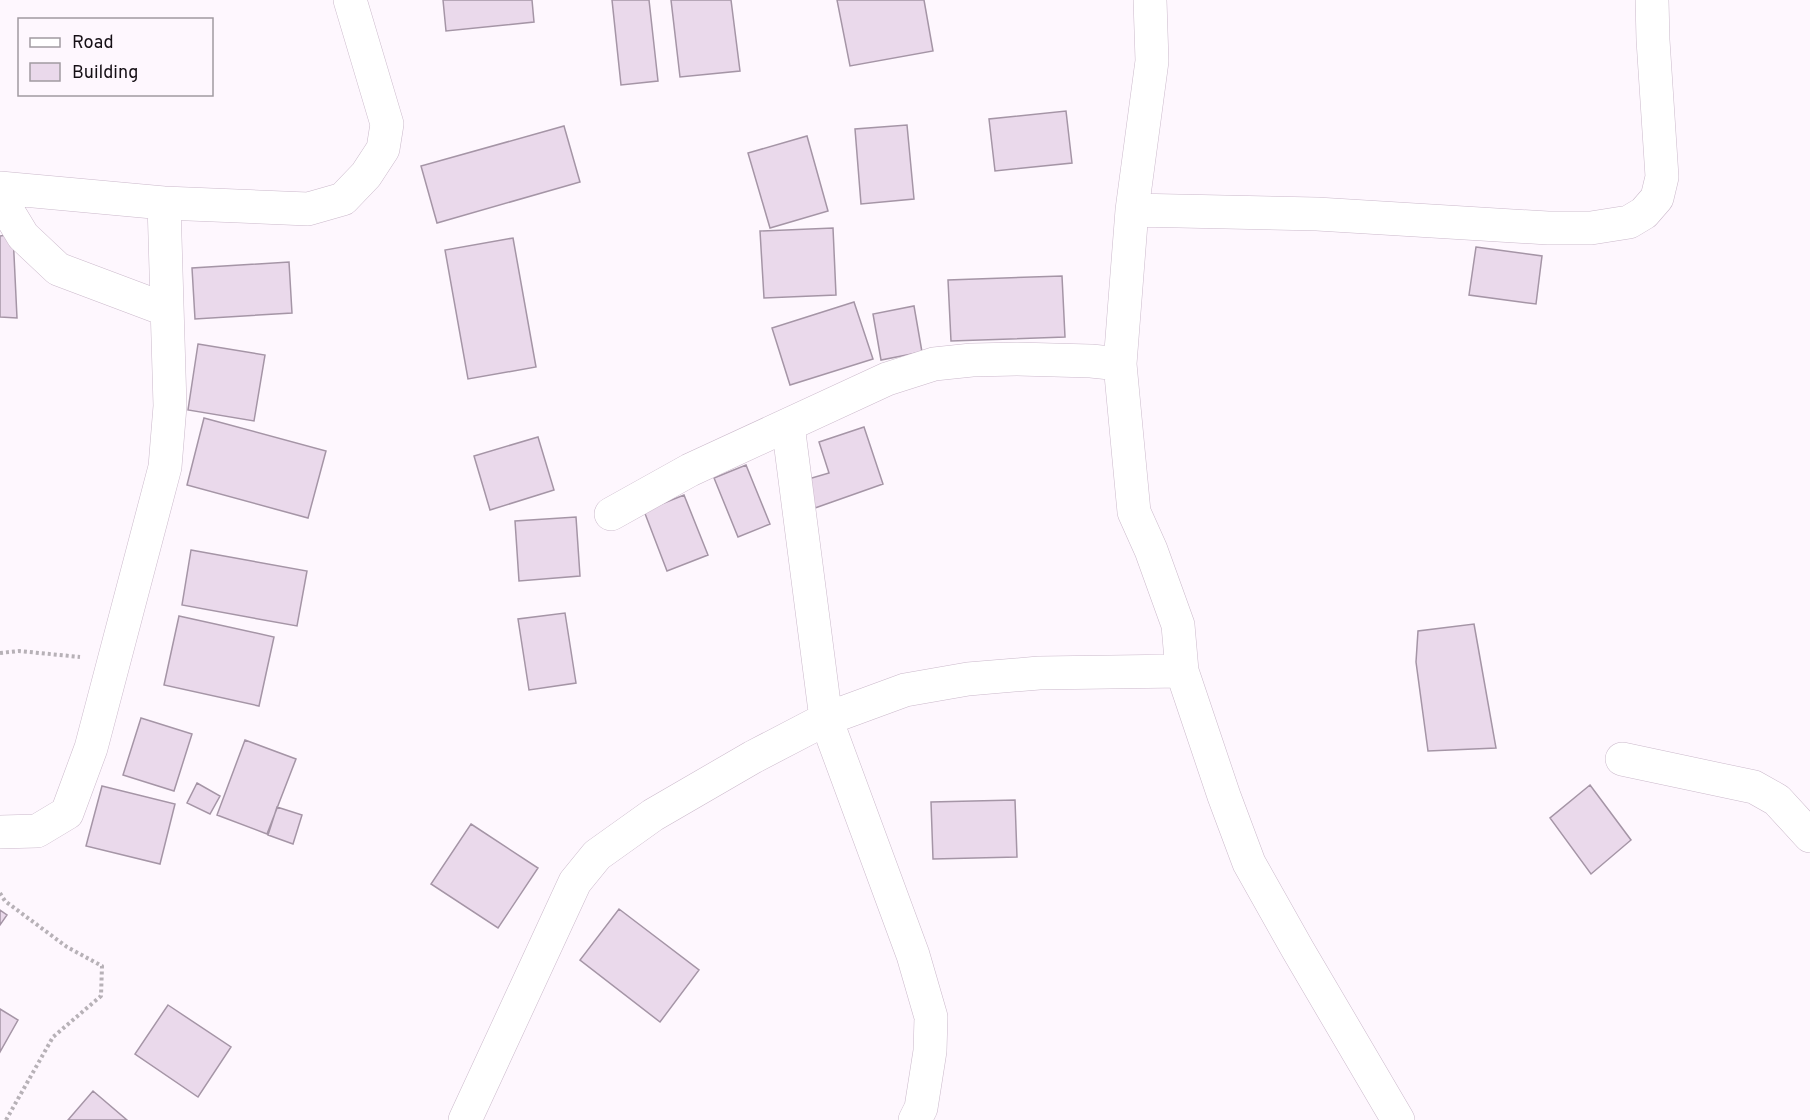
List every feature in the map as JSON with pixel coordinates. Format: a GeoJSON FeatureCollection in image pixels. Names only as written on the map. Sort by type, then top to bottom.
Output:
{"type":"FeatureCollection","features":[{"type":"Feature","properties":{"kind":"street"},"geometry":{"type":"LineString","coordinates":[[0,188],[164,203],[308,209],[342,199],[366,175],[382,149],[387,124],[350,0]]}},
{"type":"Feature","properties":{"kind":"street"},"geometry":{"type":"LineString","coordinates":[[1150,0],[1152,62],[1132,210],[1120,364],[1134,512],[1152,550],[1178,625],[1182,671],[1249,863],[1398,1120]]}},
{"type":"Feature","properties":{"kind":"street"},"geometry":{"type":"LineString","coordinates":[[1132,210],[1317,214],[1548,228],[1591,228],[1629,222],[1644,213],[1657,198],[1662,177],[1652,0]]}},
{"type":"Feature","properties":{"kind":"street"},"geometry":{"type":"LineString","coordinates":[[0,198],[23,236],[58,270],[167,310]]}},
{"type":"Feature","properties":{"kind":"street"},"geometry":{"type":"LineString","coordinates":[[0,832],[37,831],[67,813],[91,748],[165,467],[170,406],[164,203]]}},
{"type":"Feature","properties":{"kind":"street"},"geometry":{"type":"LineString","coordinates":[[610,514],[690,470],[887,379],[934,364],[1017,359],[1120,364]]}},
{"type":"Feature","properties":{"kind":"street"},"geometry":{"type":"LineString","coordinates":[[788,425],[826,719],[913,955],[931,1017],[930,1051],[921,1108],[915,1120]]}},
{"type":"Feature","properties":{"kind":"street"},"geometry":{"type":"LineString","coordinates":[[465,1120],[575,882],[597,855],[653,815],[753,757],[826,719],[905,690],[968,679],[1039,673],[1182,671]]}},
{"type":"Feature","properties":{"kind":"street"},"geometry":{"type":"LineString","coordinates":[[1622,759],[1754,787],[1777,800],[1810,836]]}},
{"type":"Feature","properties":{"kind":"path"},"geometry":{"type":"LineString","coordinates":[[0,653],[19,651],[114,661]]}},
{"type":"Feature","properties":{"kind":"path"},"geometry":{"type":"LineString","coordinates":[[0,893],[4,901],[67,947],[102,966],[101,996],[52,1036],[6,1120]]}},
{"type":"Feature","properties":{"kind":"building"},"geometry":{"type":"Polygon","coordinates":[[[443,0],[532,0],[534,22],[446,31],[443,0]]]}},
{"type":"Feature","properties":{"kind":"building"},"geometry":{"type":"Polygon","coordinates":[[[612,0],[649,0],[658,81],[621,85],[612,0]]]}},
{"type":"Feature","properties":{"kind":"building"},"geometry":{"type":"Polygon","coordinates":[[[671,0],[731,0],[740,71],[680,77],[671,0]]]}},
{"type":"Feature","properties":{"kind":"building"},"geometry":{"type":"Polygon","coordinates":[[[837,0],[924,0],[933,51],[850,66],[837,0]]]}},
{"type":"Feature","properties":{"kind":"building"},"geometry":{"type":"Polygon","coordinates":[[[1066,111],[1072,163],[995,171],[989,119],[1066,111]]]}},
{"type":"Feature","properties":{"kind":"building"},"geometry":{"type":"Polygon","coordinates":[[[907,125],[914,199],[861,204],[855,129],[907,125]]]}},
{"type":"Feature","properties":{"kind":"building"},"geometry":{"type":"Polygon","coordinates":[[[564,126],[580,182],[437,223],[421,166],[564,126]]]}},
{"type":"Feature","properties":{"kind":"building"},"geometry":{"type":"Polygon","coordinates":[[[807,136],[828,211],[770,228],[748,153],[807,136]]]}},
{"type":"Feature","properties":{"kind":"building"},"geometry":{"type":"Polygon","coordinates":[[[833,228],[836,295],[764,298],[760,231],[833,228]]]}},
{"type":"Feature","properties":{"kind":"building"},"geometry":{"type":"Polygon","coordinates":[[[13,234],[17,318],[0,317],[0,236],[13,234]]]}},
{"type":"Feature","properties":{"kind":"building"},"geometry":{"type":"Polygon","coordinates":[[[513,238],[536,367],[468,379],[445,250],[513,238]]]}},
{"type":"Feature","properties":{"kind":"building"},"geometry":{"type":"Polygon","coordinates":[[[1476,247],[1542,256],[1536,304],[1469,295],[1476,247]]]}},
{"type":"Feature","properties":{"kind":"building"},"geometry":{"type":"Polygon","coordinates":[[[289,262],[292,313],[195,319],[192,268],[289,262]]]}},
{"type":"Feature","properties":{"kind":"building"},"geometry":{"type":"Polygon","coordinates":[[[1062,276],[1065,337],[951,341],[948,280],[1062,276]]]}},
{"type":"Feature","properties":{"kind":"building"},"geometry":{"type":"Polygon","coordinates":[[[854,302],[873,359],[790,385],[772,328],[854,302]]]}},
{"type":"Feature","properties":{"kind":"building"},"geometry":{"type":"Polygon","coordinates":[[[914,306],[922,352],[881,360],[873,314],[914,306]]]}},
{"type":"Feature","properties":{"kind":"building"},"geometry":{"type":"Polygon","coordinates":[[[198,344],[265,355],[254,421],[188,410],[198,344]]]}},
{"type":"Feature","properties":{"kind":"building"},"geometry":{"type":"Polygon","coordinates":[[[204,418],[326,451],[308,518],[187,485],[204,418]]]}},
{"type":"Feature","properties":{"kind":"building"},"geometry":{"type":"Polygon","coordinates":[[[864,427],[883,484],[815,508],[805,480],[829,473],[819,442],[864,427]]]}},
{"type":"Feature","properties":{"kind":"building"},"geometry":{"type":"Polygon","coordinates":[[[538,437],[554,490],[490,510],[474,456],[538,437]]]}},
{"type":"Feature","properties":{"kind":"building"},"geometry":{"type":"Polygon","coordinates":[[[746,465],[770,524],[738,537],[714,478],[746,465]]]}},
{"type":"Feature","properties":{"kind":"building"},"geometry":{"type":"Polygon","coordinates":[[[684,495],[708,555],[667,571],[644,511],[684,495]]]}},
{"type":"Feature","properties":{"kind":"building"},"geometry":{"type":"Polygon","coordinates":[[[576,517],[580,576],[519,581],[515,521],[576,517]]]}},
{"type":"Feature","properties":{"kind":"building"},"geometry":{"type":"Polygon","coordinates":[[[191,550],[307,571],[297,626],[182,605],[191,550]]]}},
{"type":"Feature","properties":{"kind":"building"},"geometry":{"type":"Polygon","coordinates":[[[565,613],[576,683],[529,690],[518,619],[565,613]]]}},
{"type":"Feature","properties":{"kind":"building"},"geometry":{"type":"Polygon","coordinates":[[[179,616],[274,637],[259,706],[164,685],[179,616]]]}},
{"type":"Feature","properties":{"kind":"building"},"geometry":{"type":"Polygon","coordinates":[[[1474,624],[1496,748],[1428,751],[1416,662],[1418,631],[1474,624]]]}},
{"type":"Feature","properties":{"kind":"building"},"geometry":{"type":"Polygon","coordinates":[[[141,718],[192,734],[174,791],[123,775],[141,718]]]}},
{"type":"Feature","properties":{"kind":"building"},"geometry":{"type":"Polygon","coordinates":[[[245,740],[296,759],[267,834],[217,815],[245,740]]]}},
{"type":"Feature","properties":{"kind":"building"},"geometry":{"type":"Polygon","coordinates":[[[197,783],[220,796],[210,814],[187,803],[197,783]]]}},
{"type":"Feature","properties":{"kind":"building"},"geometry":{"type":"Polygon","coordinates":[[[1590,785],[1631,840],[1591,874],[1550,818],[1590,785]]]}},
{"type":"Feature","properties":{"kind":"building"},"geometry":{"type":"Polygon","coordinates":[[[102,786],[175,804],[160,864],[86,846],[102,786]]]}},
{"type":"Feature","properties":{"kind":"building"},"geometry":{"type":"Polygon","coordinates":[[[1015,800],[1017,857],[933,859],[931,802],[1015,800]]]}},
{"type":"Feature","properties":{"kind":"building"},"geometry":{"type":"Polygon","coordinates":[[[277,807],[302,815],[293,844],[268,835],[277,807]]]}},
{"type":"Feature","properties":{"kind":"building"},"geometry":{"type":"Polygon","coordinates":[[[471,824],[538,868],[498,928],[431,884],[471,824]]]}},
{"type":"Feature","properties":{"kind":"building"},"geometry":{"type":"Polygon","coordinates":[[[619,909],[699,970],[660,1022],[580,960],[619,909]]]}},
{"type":"Feature","properties":{"kind":"building"},"geometry":{"type":"Polygon","coordinates":[[[0,910],[7,915],[0,925],[0,910]]]}},
{"type":"Feature","properties":{"kind":"building"},"geometry":{"type":"Polygon","coordinates":[[[168,1005],[231,1047],[198,1097],[135,1054],[168,1005]]]}},
{"type":"Feature","properties":{"kind":"building"},"geometry":{"type":"Polygon","coordinates":[[[0,1009],[18,1020],[0,1052],[0,1009]]]}},
{"type":"Feature","properties":{"kind":"building"},"geometry":{"type":"Polygon","coordinates":[[[93,1091],[127,1120],[68,1120],[93,1091]]]}}]}
